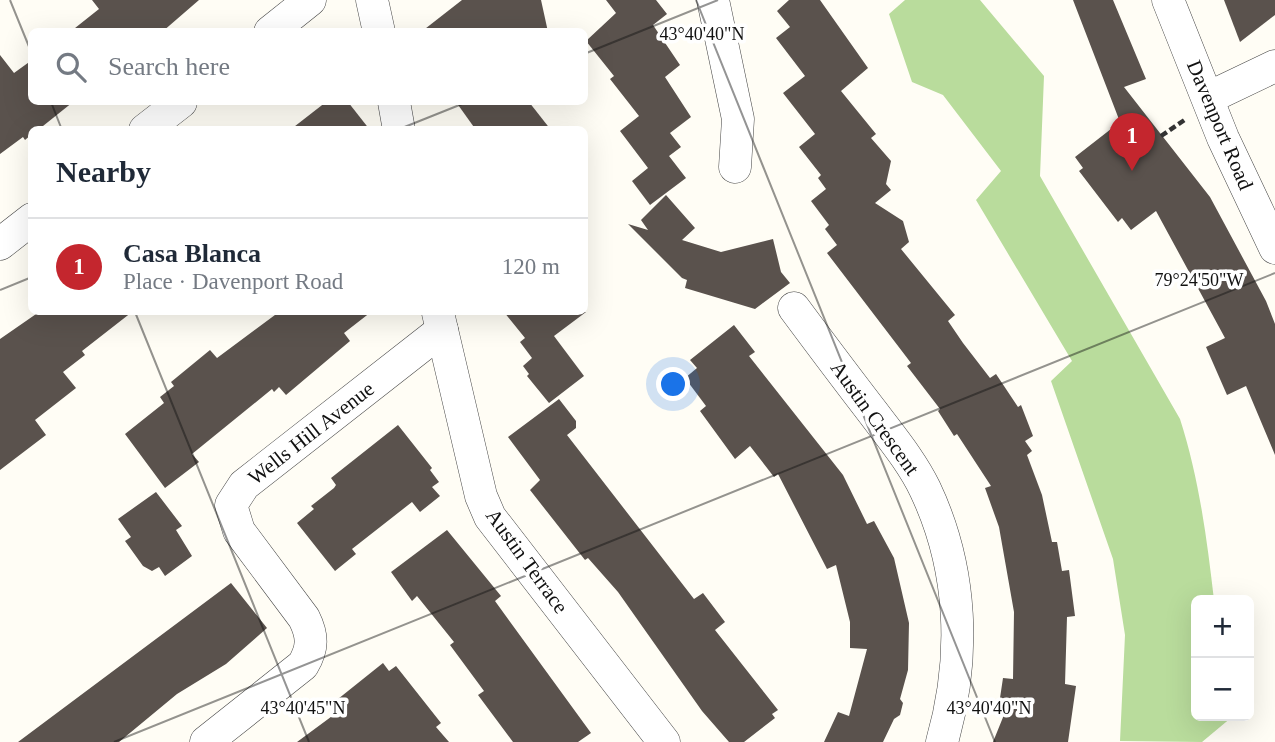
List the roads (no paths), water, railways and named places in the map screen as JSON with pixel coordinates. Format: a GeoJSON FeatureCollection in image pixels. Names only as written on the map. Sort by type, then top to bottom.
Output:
{"type":"FeatureCollection","features":[{"type":"Feature","properties":{"kind":"street"},"geometry":{"type":"LineString","coordinates":[[275,28],[310,0]]}},
{"type":"Feature","properties":{"kind":"street"},"geometry":{"type":"LineString","coordinates":[[372,0],[378,28]]}},
{"type":"Feature","properties":{"kind":"street"},"geometry":{"type":"LineString","coordinates":[[713,0],[738,119],[735,167]]}},
{"type":"Feature","properties":{"kind":"street","name":"Davenport Road"},"geometry":{"type":"LineString","coordinates":[[1168,0],[1223,138],[1275,248]]}},
{"type":"Feature","properties":{"kind":"street"},"geometry":{"type":"LineString","coordinates":[[1208,98],[1275,66]]}},
{"type":"Feature","properties":{"kind":"street"},"geometry":{"type":"LineString","coordinates":[[150,126],[177,105]]}},
{"type":"Feature","properties":{"kind":"street"},"geometry":{"type":"LineString","coordinates":[[395,105],[399,126]]}},
{"type":"Feature","properties":{"kind":"street"},"geometry":{"type":"LineString","coordinates":[[0,244],[28,222]]}},
{"type":"Feature","properties":{"kind":"street","name":"Austin Crescent"},"geometry":{"type":"LineString","coordinates":[[794,308],[903,453],[925,489],[937,523],[954,586],[959,647],[957,677],[942,742]]}},
{"type":"Feature","properties":{"kind":"street","name":"Wells Hill Avenue"},"geometry":{"type":"LineString","coordinates":[[206,742],[303,665],[312,651],[311,631],[304,618],[239,531],[231,505],[244,485],[440,321]]}},
{"type":"Feature","properties":{"kind":"street","name":"Austin Terrace"},"geometry":{"type":"LineString","coordinates":[[440,321],[481,496],[490,517],[664,742]]}},
{"type":"Feature","properties":{"kind":"place","name":"Casa Blanca"},"geometry":{"type":"Point","coordinates":[1132,171]}}]}
